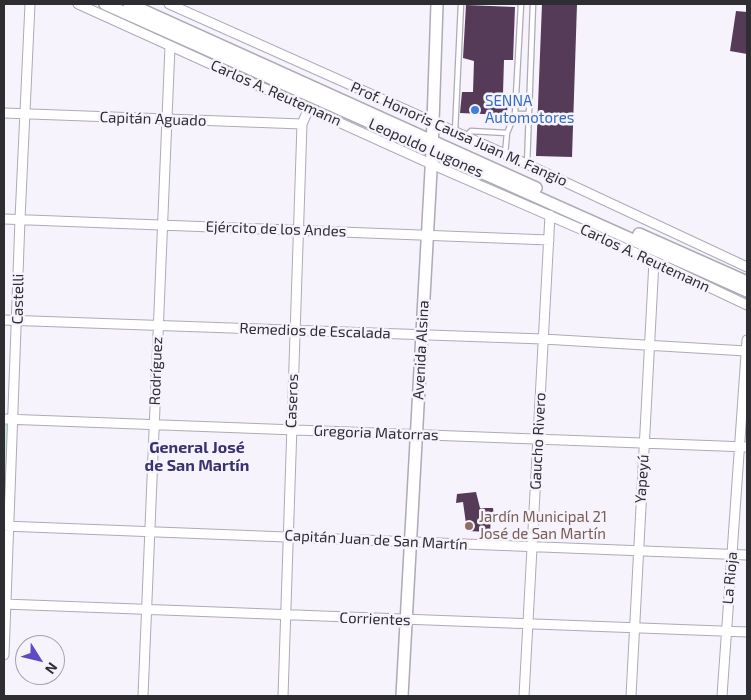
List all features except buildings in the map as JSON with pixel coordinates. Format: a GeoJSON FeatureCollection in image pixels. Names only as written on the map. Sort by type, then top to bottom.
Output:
{"type":"FeatureCollection","features":[{"type":"Feature","properties":{"kind":"main road","name":"Leopoldo Lugones"},"geometry":{"type":"LineString","coordinates":[[105,4],[432,152],[747,291]]}},
{"type":"Feature","properties":{"kind":"main road","name":"Leopoldo Lugones"},"geometry":{"type":"LineString","coordinates":[[129,4],[432,152],[747,282]]}},
{"type":"Feature","properties":{"kind":"main road","name":"Avenida Alsina"},"geometry":{"type":"LineString","coordinates":[[402,696],[432,152],[438,4]]}},
{"type":"Feature","properties":{"kind":"street","name":"Castelli"},"geometry":{"type":"LineString","coordinates":[[4,655],[7,526],[14,420],[20,219],[30,4]]}},
{"type":"Feature","properties":{"kind":"street","name":"Carlos A. Reutemann"},"geometry":{"type":"LineString","coordinates":[[78,4],[309,108],[432,152],[550,215],[747,305]]}},
{"type":"Feature","properties":{"kind":"street"},"geometry":{"type":"LineString","coordinates":[[166,21],[172,4]]}},
{"type":"Feature","properties":{"kind":"street","name":"Prof. Honoris Causa Juan M. Fangio"},"geometry":{"type":"LineString","coordinates":[[172,4],[505,154],[747,266]]}},
{"type":"Feature","properties":{"kind":"street","name":"Rodríguez"},"geometry":{"type":"LineString","coordinates":[[143,696],[170,46]]}},
{"type":"Feature","properties":{"kind":"street","name":"Caseros"},"geometry":{"type":"LineString","coordinates":[[283,696],[302,124],[309,108]]}},
{"type":"Feature","properties":{"kind":"street","name":"Capitán Aguado"},"geometry":{"type":"LineString","coordinates":[[4,113],[302,124]]}},
{"type":"Feature","properties":{"kind":"street","name":"Gaucho Rivero"},"geometry":{"type":"LineString","coordinates":[[524,696],[550,215]]}},
{"type":"Feature","properties":{"kind":"street","name":"Ejército de los Andes"},"geometry":{"type":"LineString","coordinates":[[4,219],[548,240]]}},
{"type":"Feature","properties":{"kind":"street","name":"Yapeyú"},"geometry":{"type":"LineString","coordinates":[[631,696],[654,261]]}},
{"type":"Feature","properties":{"kind":"street","name":"Remedios de Escalada"},"geometry":{"type":"LineString","coordinates":[[4,320],[543,339],[746,351]]}},
{"type":"Feature","properties":{"kind":"street","name":"La Rioja"},"geometry":{"type":"LineString","coordinates":[[722,696],[743,447],[747,340]]}},
{"type":"Feature","properties":{"kind":"street","name":"Gregoria Matorras"},"geometry":{"type":"LineString","coordinates":[[4,419],[743,447]]}},
{"type":"Feature","properties":{"kind":"street","name":"Capitán Juan de San Martín"},"geometry":{"type":"LineString","coordinates":[[7,526],[747,554]]}},
{"type":"Feature","properties":{"kind":"street","name":"Corrientes"},"geometry":{"type":"LineString","coordinates":[[5,604],[747,632]]}},
{"type":"Feature","properties":{"kind":"lane"},"geometry":{"type":"LineString","coordinates":[[455,132],[461,4]]}},
{"type":"Feature","properties":{"kind":"lane"},"geometry":{"type":"LineString","coordinates":[[505,154],[507,133],[515,114],[521,4]]}},
{"type":"Feature","properties":{"kind":"lane"},"geometry":{"type":"LineString","coordinates":[[527,165],[533,4]]}},
{"type":"Feature","properties":{"kind":"lane"},"geometry":{"type":"LineString","coordinates":[[515,114],[529,114]]}},
{"type":"Feature","properties":{"kind":"lane"},"geometry":{"type":"LineString","coordinates":[[465,137],[471,131],[507,133]]}},
{"type":"Feature","properties":{"kind":"green space"},"geometry":{"type":"Polygon","coordinates":[[[4,425],[9,425],[8,472],[4,472],[4,425]]]}},
{"type":"Feature","properties":{"kind":"place","name":"SENNA Automotores"},"geometry":{"type":"Point","coordinates":[475,110]}},
{"type":"Feature","properties":{"kind":"place","name":"Jardín Municipal 21 José de San Martín"},"geometry":{"type":"Point","coordinates":[469,526]}},
{"type":"Feature","properties":{"kind":"district","name":"General José de San Martín"},"geometry":{"type":"Point","coordinates":[197,457]}}]}
